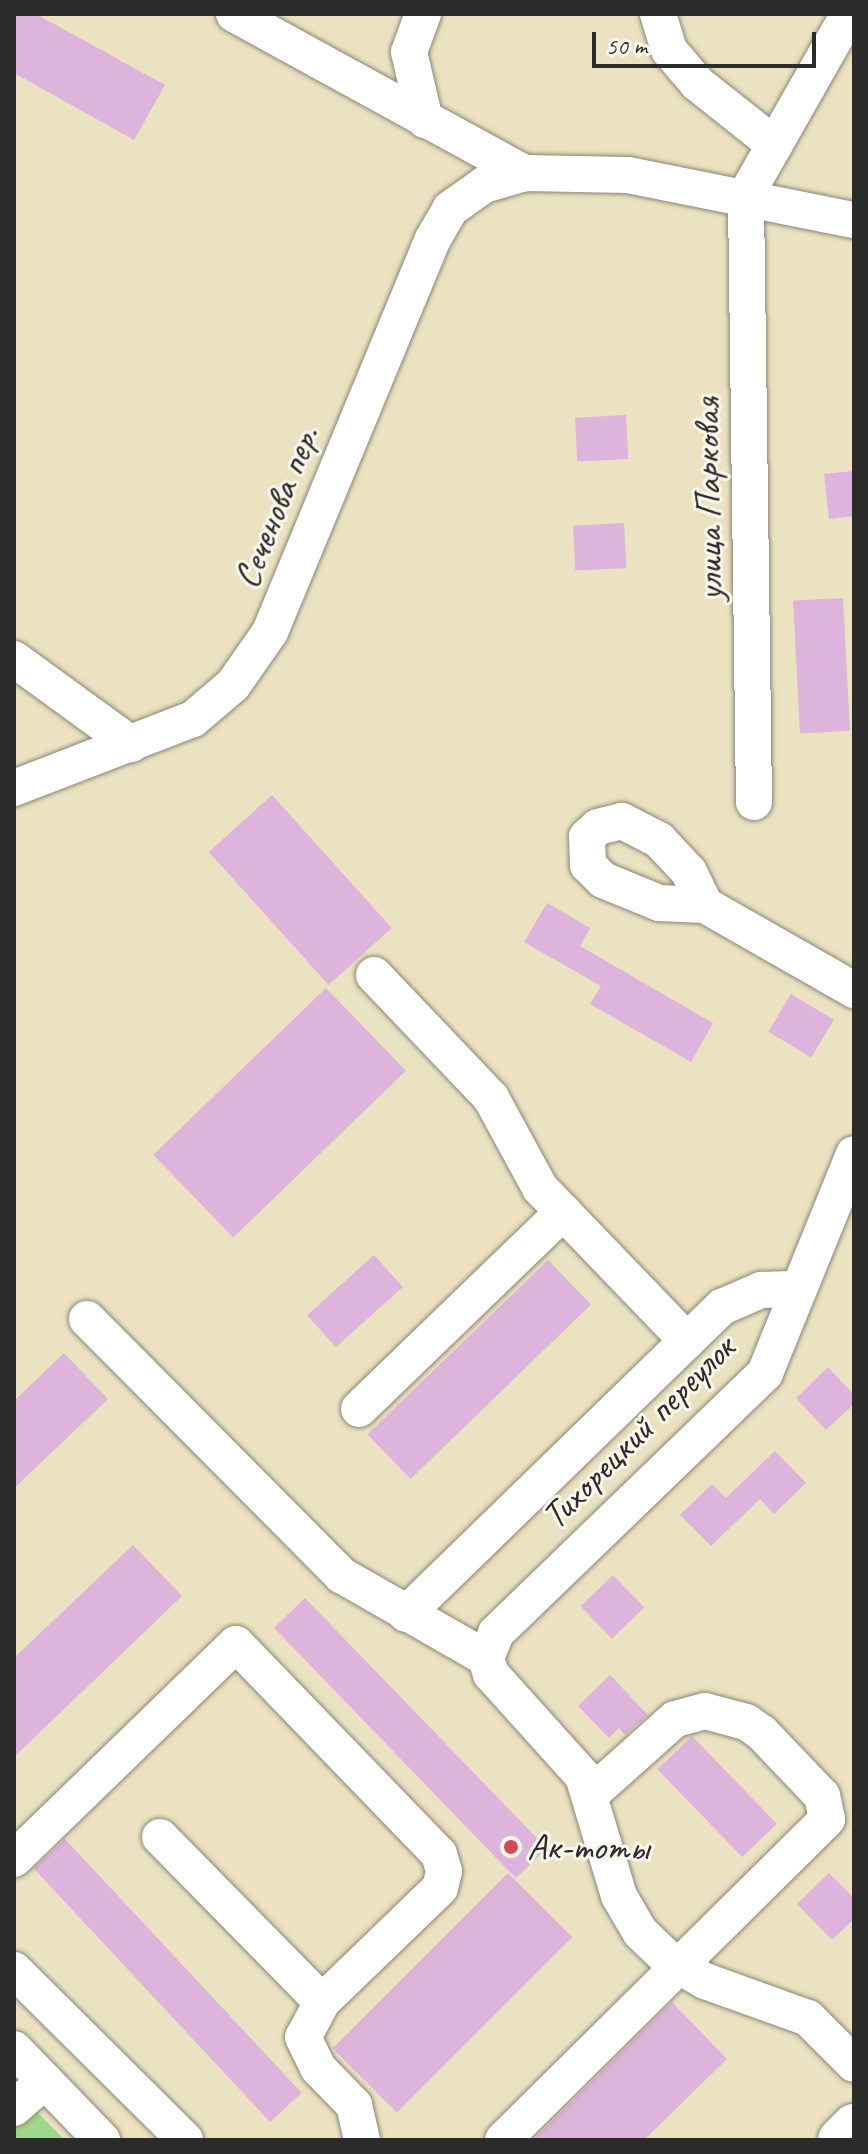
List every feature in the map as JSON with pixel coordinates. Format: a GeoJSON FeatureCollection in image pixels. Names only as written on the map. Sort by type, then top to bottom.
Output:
{"type":"FeatureCollection","features":[{"type":"Feature","properties":{"kind":"highway"},"geometry":{"type":"LineString","coordinates":[[840,2140],[854,2126]]}},
{"type":"Feature","properties":{"kind":"street"},"geometry":{"type":"LineString","coordinates":[[234,14],[525,173],[628,175],[746,195],[854,220]]}},
{"type":"Feature","properties":{"kind":"street"},"geometry":{"type":"LineString","coordinates":[[423,14],[409,52],[425,120]]}},
{"type":"Feature","properties":{"kind":"street"},"geometry":{"type":"LineString","coordinates":[[658,14],[669,50],[698,84],[775,145]]}},
{"type":"Feature","properties":{"kind":"street"},"geometry":{"type":"LineString","coordinates":[[746,195],[849,14]]}},
{"type":"Feature","properties":{"kind":"street","name":"Сеченова пер."},"geometry":{"type":"LineString","coordinates":[[14,788],[193,719],[233,685],[270,632],[433,239],[450,209],[484,185],[525,173]]}},
{"type":"Feature","properties":{"kind":"street","name":"улица Парковая"},"geometry":{"type":"LineString","coordinates":[[746,195],[754,802]]}},
{"type":"Feature","properties":{"kind":"street"},"geometry":{"type":"LineString","coordinates":[[14,659],[131,744]]}},
{"type":"Feature","properties":{"kind":"street"},"geometry":{"type":"LineString","coordinates":[[705,905],[854,990]]}},
{"type":"Feature","properties":{"kind":"street"},"geometry":{"type":"LineString","coordinates":[[374,975],[491,1098],[540,1188],[687,1341]]}},
{"type":"Feature","properties":{"kind":"street","name":"Тихорецкий переулок"},"geometry":{"type":"LineString","coordinates":[[486,1658],[496,1633],[765,1373],[854,1154]]}},
{"type":"Feature","properties":{"kind":"street"},"geometry":{"type":"LineString","coordinates":[[359,1409],[563,1212]]}},
{"type":"Feature","properties":{"kind":"street"},"geometry":{"type":"LineString","coordinates":[[406,1614],[687,1341],[739,1296],[799,1289]]}},
{"type":"Feature","properties":{"kind":"street"},"geometry":{"type":"LineString","coordinates":[[87,1319],[326,1562],[406,1614],[486,1658],[491,1674],[572,1759],[591,1794],[619,1896],[640,1932],[676,1964],[705,1981],[808,2018],[854,2064]]}},
{"type":"Feature","properties":{"kind":"street"},"geometry":{"type":"LineString","coordinates":[[14,1859],[236,1644],[439,1854],[444,1871],[440,1888],[322,2002],[303,2037],[307,2053],[354,2105],[362,2140]]}},
{"type":"Feature","properties":{"kind":"street"},"geometry":{"type":"LineString","coordinates":[[503,2140],[676,1964],[827,1819],[828,1807],[762,1733],[730,1716],[705,1711],[675,1719],[591,1794]]}},
{"type":"Feature","properties":{"kind":"street"},"geometry":{"type":"LineString","coordinates":[[160,1837],[322,2002]]}},
{"type":"Feature","properties":{"kind":"street"},"geometry":{"type":"LineString","coordinates":[[14,1970],[185,2140]]}},
{"type":"Feature","properties":{"kind":"street"},"geometry":{"type":"LineString","coordinates":[[14,2049],[102,2140]]}},
{"type":"Feature","properties":{"kind":"street"},"geometry":{"type":"LineString","coordinates":[[14,2108],[45,2081]]}},
{"type":"Feature","properties":{"kind":"green space"},"geometry":{"type":"Polygon","coordinates":[[[14,2089],[65,2140],[14,2140],[14,2089]]]}},
{"type":"Feature","properties":{"kind":"building"},"geometry":{"type":"Polygon","coordinates":[[[14,14],[36,14],[165,85],[134,140],[14,73],[14,14]]]}},
{"type":"Feature","properties":{"kind":"building"},"geometry":{"type":"Polygon","coordinates":[[[626,415],[628,459],[577,462],[575,418],[626,415]]]}},
{"type":"Feature","properties":{"kind":"building"},"geometry":{"type":"Polygon","coordinates":[[[854,471],[854,516],[829,519],[824,474],[854,471]]]}},
{"type":"Feature","properties":{"kind":"building"},"geometry":{"type":"Polygon","coordinates":[[[624,523],[626,568],[575,571],[573,526],[624,523]]]}},
{"type":"Feature","properties":{"kind":"building"},"geometry":{"type":"Polygon","coordinates":[[[843,598],[850,731],[800,733],[793,601],[843,598]]]}},
{"type":"Feature","properties":{"kind":"building"},"geometry":{"type":"Polygon","coordinates":[[[272,795],[392,928],[329,985],[209,852],[272,795]]]}},
{"type":"Feature","properties":{"kind":"building"},"geometry":{"type":"Polygon","coordinates":[[[547,903],[590,928],[580,946],[713,1023],[691,1062],[590,1004],[601,986],[524,942],[547,903]]]}},
{"type":"Feature","properties":{"kind":"building"},"geometry":{"type":"Polygon","coordinates":[[[326,988],[406,1071],[233,1237],[153,1155],[326,988]]]}},
{"type":"Feature","properties":{"kind":"building"},"geometry":{"type":"Polygon","coordinates":[[[791,994],[834,1020],[811,1057],[768,1032],[791,994]]]}},
{"type":"Feature","properties":{"kind":"building"},"geometry":{"type":"Polygon","coordinates":[[[374,1255],[403,1287],[336,1347],[307,1315],[374,1255]]]}},
{"type":"Feature","properties":{"kind":"building"},"geometry":{"type":"Polygon","coordinates":[[[548,1260],[591,1305],[411,1479],[367,1434],[548,1260]]]}},
{"type":"Feature","properties":{"kind":"building"},"geometry":{"type":"Polygon","coordinates":[[[64,1353],[108,1399],[14,1488],[14,1401],[64,1353]]]}},
{"type":"Feature","properties":{"kind":"building"},"geometry":{"type":"Polygon","coordinates":[[[828,1367],[854,1395],[854,1404],[826,1430],[796,1398],[828,1367]]]}},
{"type":"Feature","properties":{"kind":"building"},"geometry":{"type":"Polygon","coordinates":[[[775,1451],[806,1483],[774,1514],[760,1499],[711,1546],[680,1515],[712,1484],[726,1498],[775,1451]]]}},
{"type":"Feature","properties":{"kind":"building"},"geometry":{"type":"Polygon","coordinates":[[[133,1545],[182,1596],[14,1757],[14,1658],[133,1545]]]}},
{"type":"Feature","properties":{"kind":"building"},"geometry":{"type":"Polygon","coordinates":[[[613,1575],[644,1607],[612,1639],[581,1606],[613,1575]]]}},
{"type":"Feature","properties":{"kind":"building"},"geometry":{"type":"Polygon","coordinates":[[[305,1598],[547,1848],[516,1878],[274,1628],[305,1598]]]}},
{"type":"Feature","properties":{"kind":"building"},"geometry":{"type":"Polygon","coordinates":[[[610,1675],[648,1715],[625,1735],[619,1728],[609,1738],[578,1706],[610,1675]]]}},
{"type":"Feature","properties":{"kind":"building"},"geometry":{"type":"Polygon","coordinates":[[[692,1736],[777,1824],[742,1857],[657,1769],[692,1736]]]}},
{"type":"Feature","properties":{"kind":"building"},"geometry":{"type":"Polygon","coordinates":[[[65,1839],[302,2093],[270,2122],[34,1868],[65,1839]]]}},
{"type":"Feature","properties":{"kind":"building"},"geometry":{"type":"Polygon","coordinates":[[[508,1873],[572,1937],[397,2113],[333,2048],[508,1873]]]}},
{"type":"Feature","properties":{"kind":"building"},"geometry":{"type":"Polygon","coordinates":[[[829,1873],[854,1898],[854,1919],[832,1940],[797,1904],[829,1873]]]}},
{"type":"Feature","properties":{"kind":"building"},"geometry":{"type":"Polygon","coordinates":[[[672,2002],[727,2059],[644,2140],[533,2140],[672,2002]]]}},
{"type":"Feature","properties":{"kind":"place","name":"Ак-тоты"},"geometry":{"type":"Point","coordinates":[511,1847]}}]}
